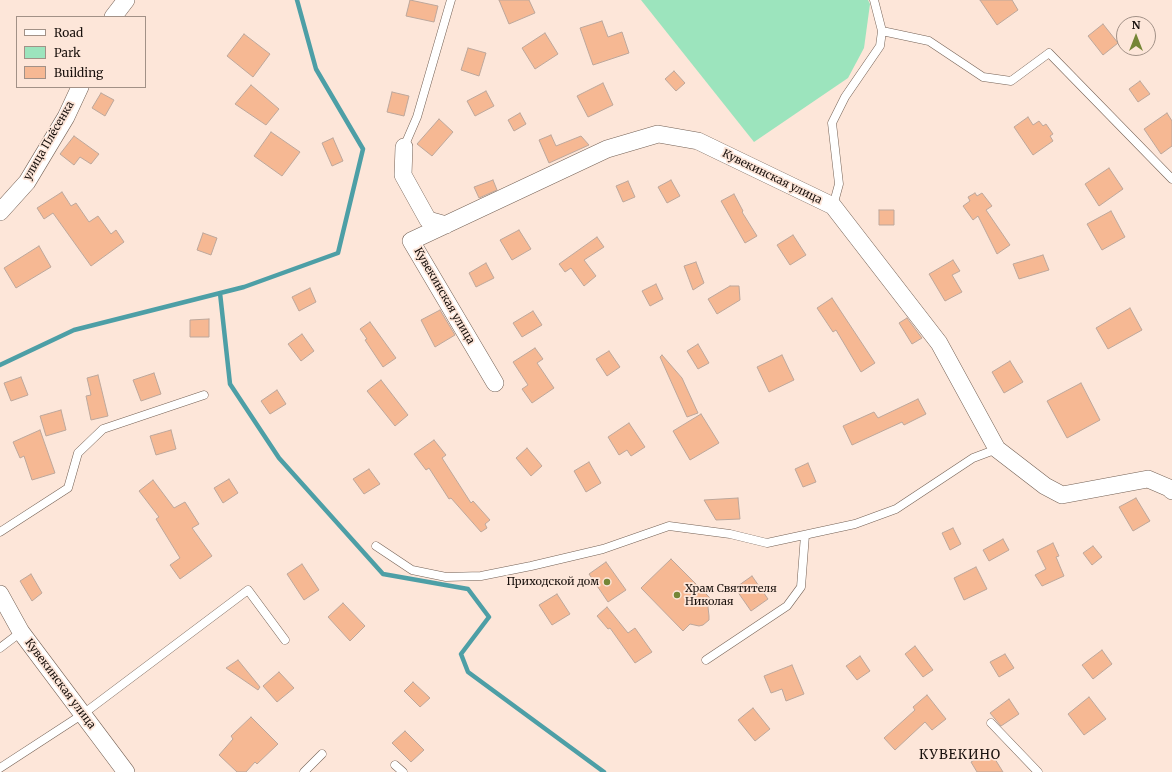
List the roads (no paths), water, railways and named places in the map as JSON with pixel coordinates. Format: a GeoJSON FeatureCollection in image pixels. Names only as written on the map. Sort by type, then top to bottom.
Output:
{"type":"FeatureCollection","features":[{"type":"Feature","properties":{"kind":"street"},"geometry":{"type":"LineString","coordinates":[[114,16],[126,0]]}},
{"type":"Feature","properties":{"kind":"street","name":"улица Плёсенка"},"geometry":{"type":"LineString","coordinates":[[0,212],[26,182],[66,117],[80,88]]}},
{"type":"Feature","properties":{"kind":"street","name":"Кувекинская улица"},"geometry":{"type":"LineString","coordinates":[[494,383],[411,241],[607,149],[658,134],[698,141],[833,206],[939,344],[997,449],[1045,486],[1062,495],[1148,479],[1169,488],[1172,491]]}},
{"type":"Feature","properties":{"kind":"street"},"geometry":{"type":"LineString","coordinates":[[404,147],[403,175],[428,220],[446,225]]}},
{"type":"Feature","properties":{"kind":"street","name":"Кувекинская улица"},"geometry":{"type":"LineString","coordinates":[[0,594],[21,632],[126,772]]}},
{"type":"Feature","properties":{"kind":"lane"},"geometry":{"type":"LineString","coordinates":[[404,147],[417,117],[451,0]]}},
{"type":"Feature","properties":{"kind":"lane"},"geometry":{"type":"LineString","coordinates":[[833,206],[839,184],[832,122],[845,97],[880,46],[882,31],[874,0]]}},
{"type":"Feature","properties":{"kind":"lane"},"geometry":{"type":"LineString","coordinates":[[882,31],[929,41],[983,77],[1011,81],[1049,53],[1172,179]]}},
{"type":"Feature","properties":{"kind":"lane"},"geometry":{"type":"LineString","coordinates":[[0,532],[68,488],[78,453],[103,429],[204,395]]}},
{"type":"Feature","properties":{"kind":"lane"},"geometry":{"type":"LineString","coordinates":[[376,546],[412,570],[446,577],[481,576],[603,549],[670,526],[730,534],[767,543],[855,524],[896,509],[973,458],[997,449]]}},
{"type":"Feature","properties":{"kind":"lane"},"geometry":{"type":"LineString","coordinates":[[706,660],[787,606],[801,587],[806,535]]}},
{"type":"Feature","properties":{"kind":"lane"},"geometry":{"type":"LineString","coordinates":[[0,768],[83,714],[248,590],[285,640]]}},
{"type":"Feature","properties":{"kind":"lane"},"geometry":{"type":"LineString","coordinates":[[0,648],[21,632]]}},
{"type":"Feature","properties":{"kind":"lane"},"geometry":{"type":"LineString","coordinates":[[991,723],[1038,772]]}},
{"type":"Feature","properties":{"kind":"lane"},"geometry":{"type":"LineString","coordinates":[[304,772],[322,754]]}},
{"type":"Feature","properties":{"kind":"lane"},"geometry":{"type":"LineString","coordinates":[[395,764],[402,772]]}},
{"type":"Feature","properties":{"kind":"waterway"},"geometry":{"type":"LineString","coordinates":[[0,365],[74,330],[244,287],[338,253],[363,149],[316,69],[297,0]]}},
{"type":"Feature","properties":{"kind":"waterway"},"geometry":{"type":"LineString","coordinates":[[220,293],[230,384],[279,458],[383,574],[468,589],[489,617],[461,654],[468,672],[604,772]]}},
{"type":"Feature","properties":{"kind":"place","name":"Приходской дом"},"geometry":{"type":"Point","coordinates":[607,582]}},
{"type":"Feature","properties":{"kind":"place","name":"Храм Святителя Николая"},"geometry":{"type":"Point","coordinates":[677,595]}},
{"type":"Feature","properties":{"kind":"district","name":"КУВЕКИНО"},"geometry":{"type":"Point","coordinates":[960,755]}}]}
